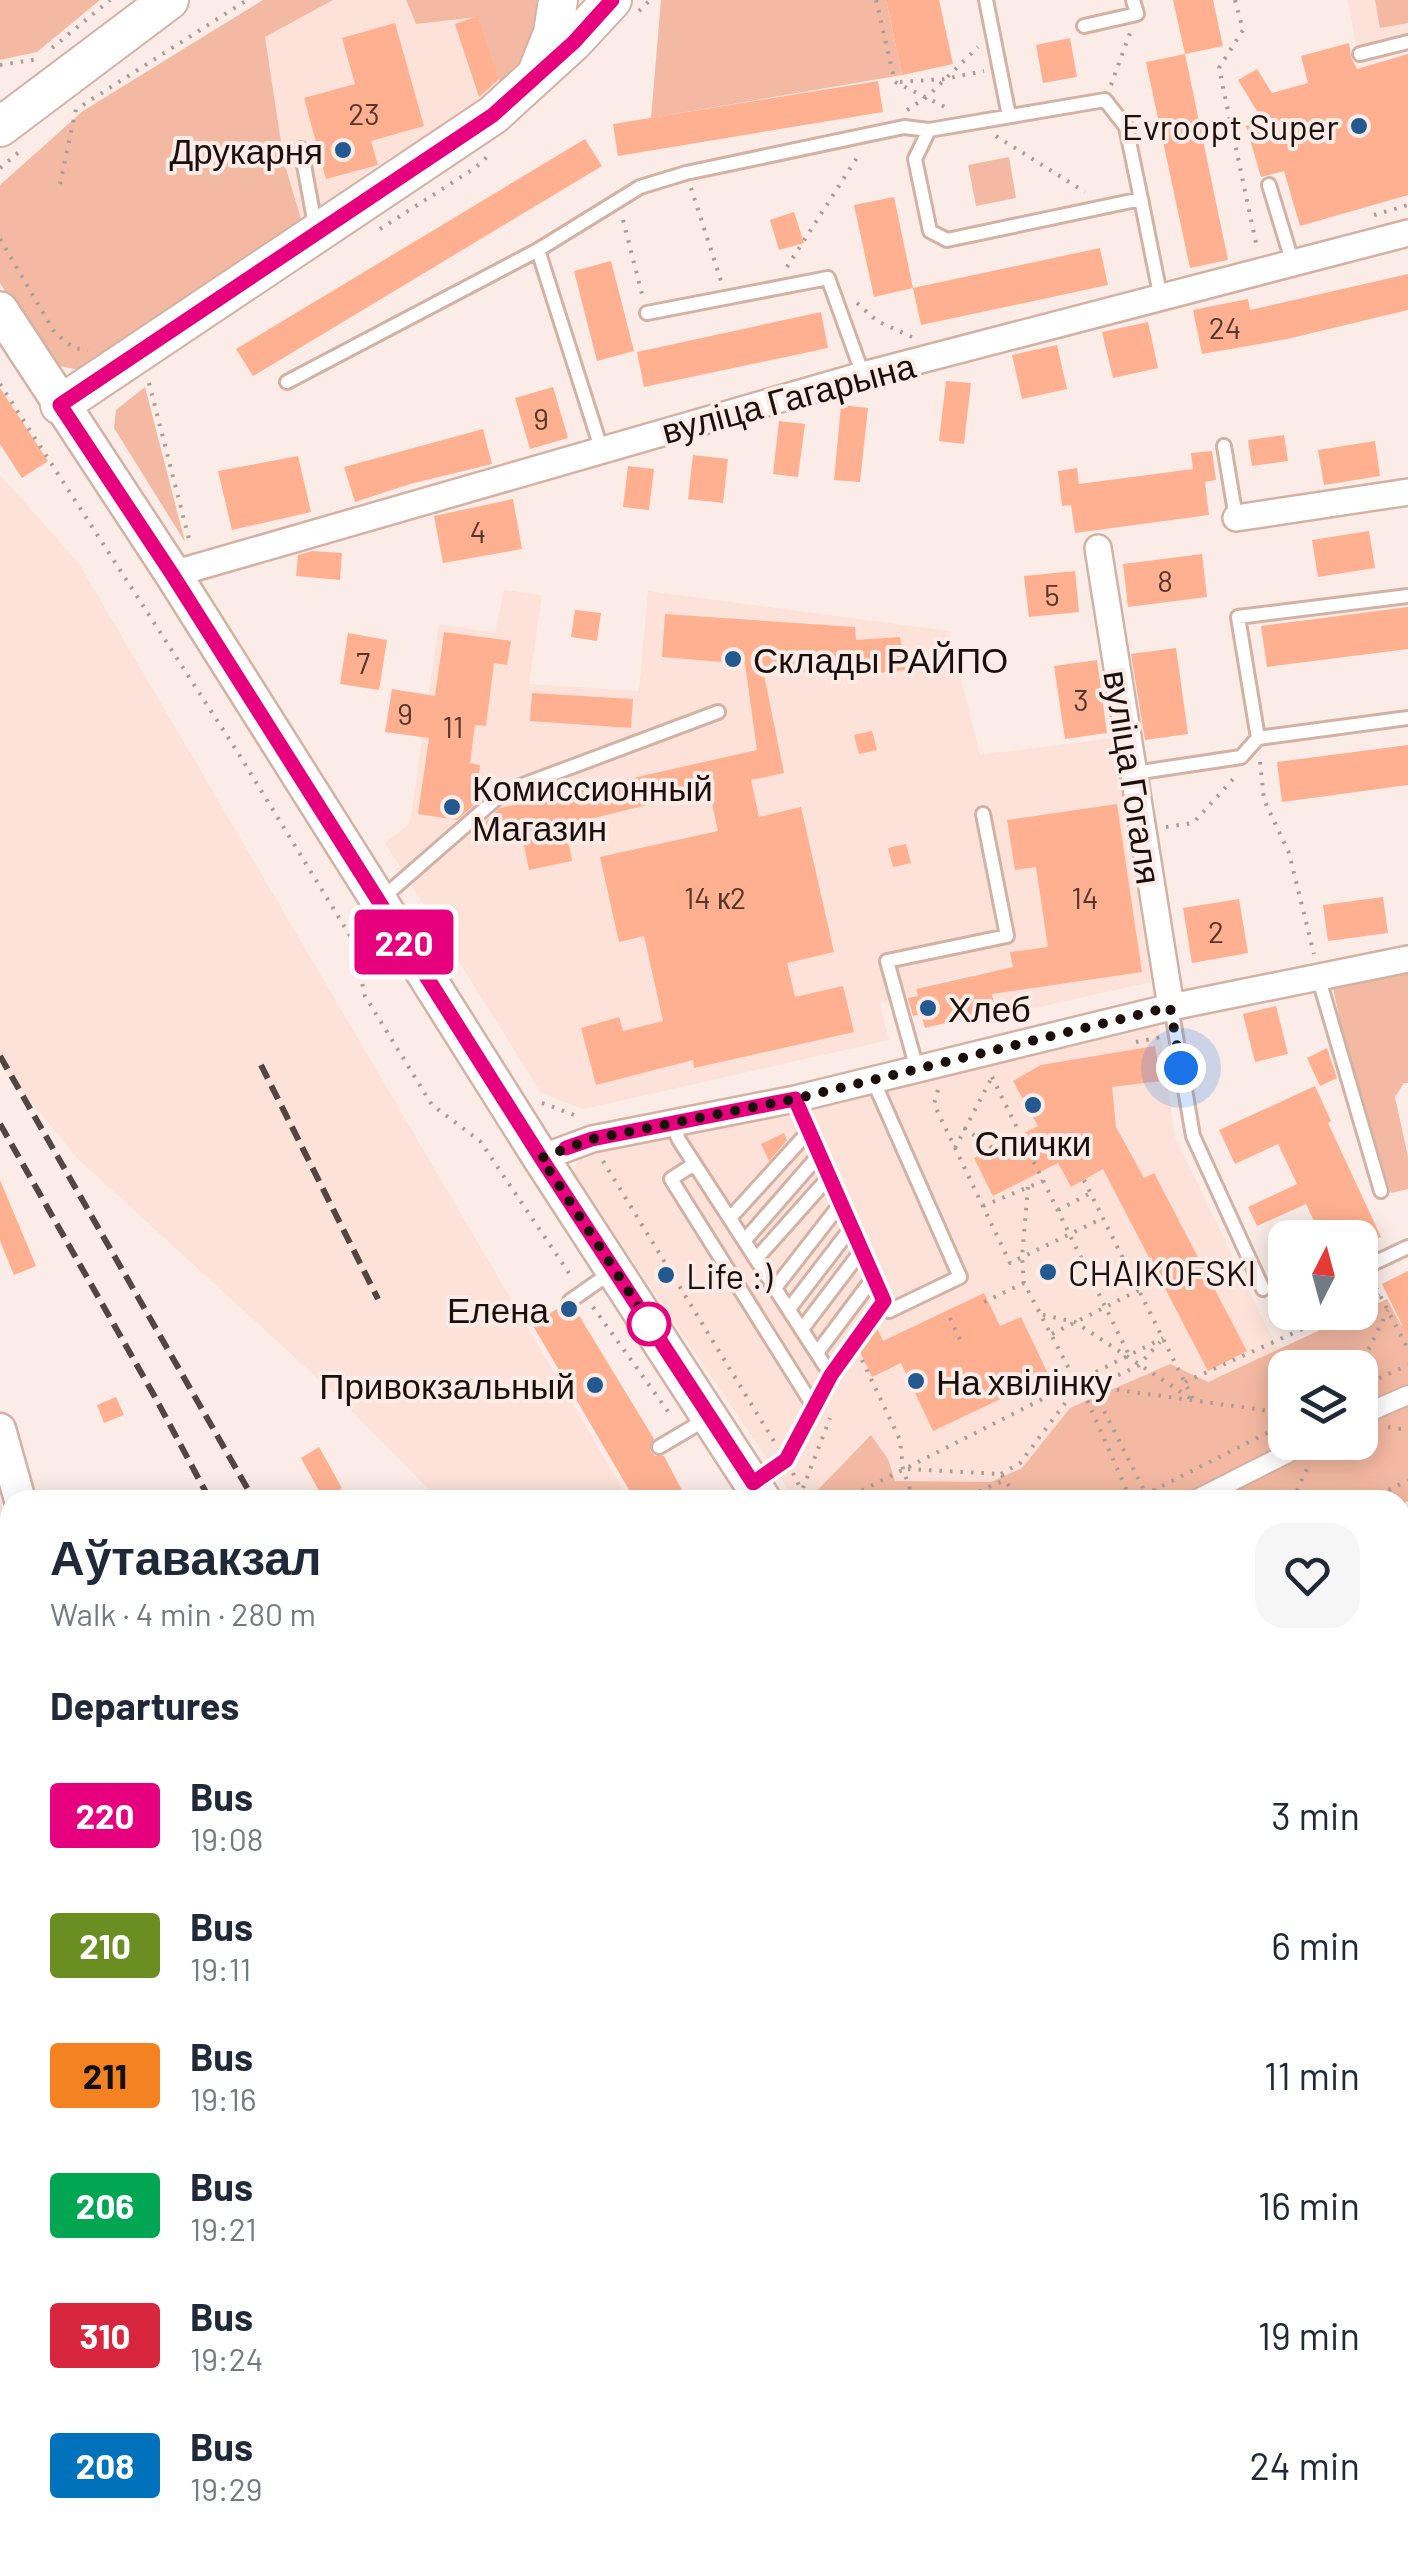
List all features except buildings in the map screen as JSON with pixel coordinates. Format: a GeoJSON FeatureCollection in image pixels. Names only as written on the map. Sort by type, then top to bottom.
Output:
{"type":"FeatureCollection","features":[{"type":"Feature","properties":{"kind":"main road"},"geometry":{"type":"LineString","coordinates":[[0,127],[169,0]]}},
{"type":"Feature","properties":{"kind":"main road"},"geometry":{"type":"LineString","coordinates":[[534,80],[553,32],[558,0]]}},
{"type":"Feature","properties":{"kind":"main road"},"geometry":{"type":"LineString","coordinates":[[60,405],[493,115],[534,80],[612,0]]}},
{"type":"Feature","properties":{"kind":"main road"},"geometry":{"type":"LineString","coordinates":[[0,310],[60,405],[180,562],[378,902],[614,1269],[696,1425],[756,1490]]}},
{"type":"Feature","properties":{"kind":"street","name":"вуліца Гагарына"},"geometry":{"type":"LineString","coordinates":[[180,562],[863,375],[1408,232]]}},
{"type":"Feature","properties":{"kind":"street"},"geometry":{"type":"LineString","coordinates":[[1236,518],[1408,492]]}},
{"type":"Feature","properties":{"kind":"street","name":"вуліца Гогаля"},"geometry":{"type":"LineString","coordinates":[[1098,548],[1170,1007]]}},
{"type":"Feature","properties":{"kind":"street"},"geometry":{"type":"LineString","coordinates":[[541,1158],[592,1139],[795,1099],[1170,1007],[1408,959]]}},
{"type":"Feature","properties":{"kind":"street"},"geometry":{"type":"LineString","coordinates":[[1378,1408],[1408,1395]]}},
{"type":"Feature","properties":{"kind":"street"},"geometry":{"type":"LineString","coordinates":[[0,1429],[17,1490]]}},
{"type":"Feature","properties":{"kind":"street"},"geometry":{"type":"LineString","coordinates":[[1218,1490],[1288,1460]]}},
{"type":"Feature","properties":{"kind":"lane"},"geometry":{"type":"LineString","coordinates":[[986,0],[1009,116]]}},
{"type":"Feature","properties":{"kind":"lane"},"geometry":{"type":"LineString","coordinates":[[1084,26],[1135,7]]}},
{"type":"Feature","properties":{"kind":"lane"},"geometry":{"type":"LineString","coordinates":[[1360,54],[1408,42]]}},
{"type":"Feature","properties":{"kind":"lane"},"geometry":{"type":"LineString","coordinates":[[287,382],[538,250],[640,187],[686,173],[904,127],[929,130],[1105,100],[1126,127],[1161,299]]}},
{"type":"Feature","properties":{"kind":"lane"},"geometry":{"type":"LineString","coordinates":[[929,130],[915,159],[930,230],[947,240],[1141,199]]}},
{"type":"Feature","properties":{"kind":"lane"},"geometry":{"type":"LineString","coordinates":[[301,150],[316,232]]}},
{"type":"Feature","properties":{"kind":"lane"},"geometry":{"type":"LineString","coordinates":[[1269,185],[1293,264]]}},
{"type":"Feature","properties":{"kind":"lane"},"geometry":{"type":"LineString","coordinates":[[538,250],[601,448]]}},
{"type":"Feature","properties":{"kind":"lane"},"geometry":{"type":"LineString","coordinates":[[647,313],[828,278],[863,375]]}},
{"type":"Feature","properties":{"kind":"lane"},"geometry":{"type":"LineString","coordinates":[[1224,446],[1236,518]]}},
{"type":"Feature","properties":{"kind":"lane"},"geometry":{"type":"LineString","coordinates":[[1258,738],[1238,618],[1408,596]]}},
{"type":"Feature","properties":{"kind":"lane"},"geometry":{"type":"LineString","coordinates":[[378,902],[504,792],[718,712]]}},
{"type":"Feature","properties":{"kind":"lane"},"geometry":{"type":"LineString","coordinates":[[1134,773],[1241,757],[1258,738],[1408,718]]}},
{"type":"Feature","properties":{"kind":"lane"},"geometry":{"type":"LineString","coordinates":[[917,1069],[888,961],[1007,936],[983,814]]}},
{"type":"Feature","properties":{"kind":"lane"},"geometry":{"type":"LineString","coordinates":[[1318,976],[1381,1192]]}},
{"type":"Feature","properties":{"kind":"lane"},"geometry":{"type":"LineString","coordinates":[[1170,1007],[1192,1136],[1263,1289]]}},
{"type":"Feature","properties":{"kind":"lane"},"geometry":{"type":"LineString","coordinates":[[795,1099],[889,1311],[960,1277],[873,1080]]}},
{"type":"Feature","properties":{"kind":"lane"},"geometry":{"type":"LineString","coordinates":[[672,1124],[831,1375]]}},
{"type":"Feature","properties":{"kind":"lane"},"geometry":{"type":"LineString","coordinates":[[730,1218],[810,1130]]}},
{"type":"Feature","properties":{"kind":"lane"},"geometry":{"type":"LineString","coordinates":[[744,1240],[820,1154]]}},
{"type":"Feature","properties":{"kind":"lane"},"geometry":{"type":"LineString","coordinates":[[694,1164],[671,1179],[814,1407]]}},
{"type":"Feature","properties":{"kind":"lane"},"geometry":{"type":"LineString","coordinates":[[756,1259],[830,1176]]}},
{"type":"Feature","properties":{"kind":"lane"},"geometry":{"type":"LineString","coordinates":[[775,1288],[842,1202]]}},
{"type":"Feature","properties":{"kind":"lane"},"geometry":{"type":"LineString","coordinates":[[789,1309],[852,1227]]}},
{"type":"Feature","properties":{"kind":"lane"},"geometry":{"type":"LineString","coordinates":[[1378,1265],[1408,1247]]}},
{"type":"Feature","properties":{"kind":"lane"},"geometry":{"type":"LineString","coordinates":[[802,1330],[862,1250]]}},
{"type":"Feature","properties":{"kind":"lane"},"geometry":{"type":"LineString","coordinates":[[570,1302],[614,1269]]}},
{"type":"Feature","properties":{"kind":"lane"},"geometry":{"type":"LineString","coordinates":[[817,1353],[874,1277]]}},
{"type":"Feature","properties":{"kind":"lane"},"geometry":{"type":"LineString","coordinates":[[760,1490],[786,1460],[831,1375],[884,1301]]}},
{"type":"Feature","properties":{"kind":"lane"},"geometry":{"type":"LineString","coordinates":[[658,1446],[696,1425]]}},
{"type":"Feature","properties":{"kind":"path"},"geometry":{"type":"LineString","coordinates":[[60,184],[50,89],[110,0]]}},
{"type":"Feature","properties":{"kind":"path"},"geometry":{"type":"LineString","coordinates":[[0,65],[50,89],[247,0]]}},
{"type":"Feature","properties":{"kind":"path"},"geometry":{"type":"LineString","coordinates":[[876,0],[895,82]]}},
{"type":"Feature","properties":{"kind":"path"},"geometry":{"type":"LineString","coordinates":[[1235,0],[1243,30],[1219,68],[1259,256]]}},
{"type":"Feature","properties":{"kind":"path"},"geometry":{"type":"LineString","coordinates":[[1105,100],[1135,7]]}},
{"type":"Feature","properties":{"kind":"path"},"geometry":{"type":"LineString","coordinates":[[895,82],[944,79],[1000,68]]}},
{"type":"Feature","properties":{"kind":"path"},"geometry":{"type":"LineString","coordinates":[[895,82],[974,122],[1107,206]]}},
{"type":"Feature","properties":{"kind":"path"},"geometry":{"type":"LineString","coordinates":[[686,173],[726,298]]}},
{"type":"Feature","properties":{"kind":"path"},"geometry":{"type":"LineString","coordinates":[[618,200],[647,313]]}},
{"type":"Feature","properties":{"kind":"path"},"geometry":{"type":"LineString","coordinates":[[828,278],[877,321],[948,353]]}},
{"type":"Feature","properties":{"kind":"path"},"geometry":{"type":"LineString","coordinates":[[148,378],[190,540],[180,562]]}},
{"type":"Feature","properties":{"kind":"path"},"geometry":{"type":"LineString","coordinates":[[0,384],[240,756],[352,939],[365,996],[432,1105],[480,1141],[582,1292],[696,1425]]}},
{"type":"Feature","properties":{"kind":"path"},"geometry":{"type":"LineString","coordinates":[[1143,832],[1193,823],[1244,769],[1258,738]]}},
{"type":"Feature","properties":{"kind":"path"},"geometry":{"type":"LineString","coordinates":[[1258,738],[1264,800],[1275,817],[1294,868],[1318,976]]}},
{"type":"Feature","properties":{"kind":"path"},"geometry":{"type":"LineString","coordinates":[[976,1078],[992,1077]]}},
{"type":"Feature","properties":{"kind":"path"},"geometry":{"type":"LineString","coordinates":[[954,1150],[992,1077]]}},
{"type":"Feature","properties":{"kind":"path"},"geometry":{"type":"LineString","coordinates":[[992,1077],[1128,1356]]}},
{"type":"Feature","properties":{"kind":"path"},"geometry":{"type":"LineString","coordinates":[[943,1080],[934,1104],[1010,1263],[1103,1218]]}},
{"type":"Feature","properties":{"kind":"path"},"geometry":{"type":"LineString","coordinates":[[964,1128],[994,1148]]}},
{"type":"Feature","properties":{"kind":"path"},"geometry":{"type":"LineString","coordinates":[[1029,1178],[1022,1256],[1024,1283],[1076,1382],[1268,1411]]}},
{"type":"Feature","properties":{"kind":"path"},"geometry":{"type":"LineString","coordinates":[[983,1206],[1043,1180]]}},
{"type":"Feature","properties":{"kind":"path"},"geometry":{"type":"LineString","coordinates":[[1084,1180],[1194,1401]]}},
{"type":"Feature","properties":{"kind":"path"},"geometry":{"type":"LineString","coordinates":[[1003,1191],[1005,1198]]}},
{"type":"Feature","properties":{"kind":"path"},"geometry":{"type":"LineString","coordinates":[[1058,1210],[1091,1194]]}},
{"type":"Feature","properties":{"kind":"path"},"geometry":{"type":"LineString","coordinates":[[984,1302],[1024,1283]]}},
{"type":"Feature","properties":{"kind":"path"},"geometry":{"type":"LineString","coordinates":[[1378,1288],[1408,1349]]}},
{"type":"Feature","properties":{"kind":"path"},"geometry":{"type":"LineString","coordinates":[[1052,1334],[1139,1290]]}},
{"type":"Feature","properties":{"kind":"path"},"geometry":{"type":"LineString","coordinates":[[1367,1350],[1388,1310]]}},
{"type":"Feature","properties":{"kind":"path"},"geometry":{"type":"LineString","coordinates":[[1041,1314],[1075,1322],[1194,1401]]}},
{"type":"Feature","properties":{"kind":"path"},"geometry":{"type":"LineString","coordinates":[[950,1318],[962,1344]]}},
{"type":"Feature","properties":{"kind":"path"},"geometry":{"type":"LineString","coordinates":[[1185,1382],[1300,1330]]}},
{"type":"Feature","properties":{"kind":"path"},"geometry":{"type":"LineString","coordinates":[[862,1490],[1163,1338]]}},
{"type":"Feature","properties":{"kind":"path"},"geometry":{"type":"LineString","coordinates":[[903,1468],[1001,1474],[1020,1463],[1069,1398],[1138,1366],[1163,1338]]}},
{"type":"Feature","properties":{"kind":"path"},"geometry":{"type":"LineString","coordinates":[[851,1364],[861,1360],[900,1440],[911,1490]]}},
{"type":"Feature","properties":{"kind":"path"},"geometry":{"type":"LineString","coordinates":[[1378,1379],[1408,1365]]}},
{"type":"Feature","properties":{"kind":"path"},"geometry":{"type":"LineString","coordinates":[[1092,1387],[1144,1490]]}},
{"type":"Feature","properties":{"kind":"path"},"geometry":{"type":"LineString","coordinates":[[1083,1391],[1128,1490]]}},
{"type":"Feature","properties":{"kind":"path"},"geometry":{"type":"LineString","coordinates":[[803,1490],[830,1418]]}},
{"type":"Feature","properties":{"kind":"path"},"geometry":{"type":"LineString","coordinates":[[1154,1490],[1268,1433]]}},
{"type":"Feature","properties":{"kind":"path"},"geometry":{"type":"LineString","coordinates":[[1296,1490],[1307,1460]]}},
{"type":"Feature","properties":{"kind":"path"},"geometry":{"type":"LineString","coordinates":[[1001,1474],[1012,1490]]}},
{"type":"Feature","properties":{"kind":"path"},"geometry":{"type":"LineString","coordinates":[[982,1490],[1005,1480]]}},
{"type":"Feature","properties":{"kind":"shaded area"},"geometry":{"type":"Polygon","coordinates":[[[0,0],[100,0],[37,52],[0,60],[0,0]]]}},
{"type":"Feature","properties":{"kind":"shaded area"},"geometry":{"type":"Polygon","coordinates":[[[263,0],[333,0],[265,37],[284,162],[301,219],[83,371],[51,364],[0,283],[0,185],[83,111],[263,0]]]}},
{"type":"Feature","properties":{"kind":"shaded area"},"geometry":{"type":"Polygon","coordinates":[[[333,0],[406,0],[416,24],[478,16],[502,89],[378,165],[301,219],[284,162],[265,37],[333,0]]]}},
{"type":"Feature","properties":{"kind":"shaded area"},"geometry":{"type":"Polygon","coordinates":[[[406,0],[546,0],[534,53],[502,89],[478,17],[416,24],[406,0]]]}},
{"type":"Feature","properties":{"kind":"shaded area"},"geometry":{"type":"Polygon","coordinates":[[[661,0],[886,0],[902,75],[651,118],[661,0]]]}},
{"type":"Feature","properties":{"kind":"shaded area"},"geometry":{"type":"Polygon","coordinates":[[[1348,0],[1408,0],[1408,35],[1356,45],[1348,0]]]}},
{"type":"Feature","properties":{"kind":"shaded area"},"geometry":{"type":"Polygon","coordinates":[[[1375,0],[1408,0],[1408,23],[1380,28],[1375,0]]]}},
{"type":"Feature","properties":{"kind":"shaded area"},"geometry":{"type":"Polygon","coordinates":[[[1009,157],[1016,198],[976,206],[968,165],[1009,157]]]}},
{"type":"Feature","properties":{"kind":"shaded area"},"geometry":{"type":"Polygon","coordinates":[[[145,387],[185,542],[114,428],[116,410],[145,387]]]}},
{"type":"Feature","properties":{"kind":"shaded area"},"geometry":{"type":"Polygon","coordinates":[[[0,475],[78,562],[623,1490],[429,1490],[335,1394],[78,1159],[0,1064],[0,475]]]}},
{"type":"Feature","properties":{"kind":"shaded area"},"geometry":{"type":"Polygon","coordinates":[[[504,590],[542,595],[529,684],[639,691],[648,591],[949,631],[980,755],[1113,738],[1151,982],[999,1016],[988,971],[915,988],[916,995],[880,1003],[889,1040],[583,1109],[541,1093],[385,843],[410,823],[439,624],[495,633],[504,590]]]}},
{"type":"Feature","properties":{"kind":"shaded area"},"geometry":{"type":"Polygon","coordinates":[[[1408,968],[1408,1083],[1395,1097],[1408,1157],[1408,1189],[1391,1193],[1344,1040],[1332,983],[1408,968]]]}},
{"type":"Feature","properties":{"kind":"shaded area"},"geometry":{"type":"Polygon","coordinates":[[[1158,1018],[1175,1137],[1278,1350],[1268,1350],[1268,1355],[1207,1382],[1070,1408],[1022,1468],[991,1482],[895,1481],[888,1459],[871,1435],[818,1490],[788,1490],[573,1173],[578,1160],[588,1152],[1158,1018]]]}},
{"type":"Feature","properties":{"kind":"shaded area"},"geometry":{"type":"Polygon","coordinates":[[[1387,1299],[1401,1325],[1408,1322],[1408,1490],[818,1490],[871,1435],[888,1459],[895,1481],[991,1482],[1022,1468],[1070,1408],[1170,1364],[1208,1382],[1268,1354],[1268,1460],[1378,1460],[1378,1350],[1277,1350],[1320,1330],[1378,1330],[1378,1303],[1387,1299]]]}},
{"type":"Feature","properties":{"kind":"railway"},"geometry":{"type":"LineString","coordinates":[[0,1056],[248,1490]]}},
{"type":"Feature","properties":{"kind":"railway"},"geometry":{"type":"LineString","coordinates":[[261,1065],[378,1299]]}},
{"type":"Feature","properties":{"kind":"railway"},"geometry":{"type":"LineString","coordinates":[[0,1124],[205,1490]]}},
{"type":"Feature","properties":{"kind":"bus line","name":"220"},"geometry":{"type":"LineString","coordinates":[[566,1148],[592,1139],[795,1099],[802,1111],[884,1301],[831,1375],[786,1460],[753,1483],[60,405],[493,115],[574,42],[612,0]]}},
{"type":"Feature","properties":{"kind":"place","name":"Evroopt Super"},"geometry":{"type":"Point","coordinates":[1359,126]}},
{"type":"Feature","properties":{"kind":"place","name":"Друкарня"},"geometry":{"type":"Point","coordinates":[343,150]}},
{"type":"Feature","properties":{"kind":"place","name":"Склады РАЙПО"},"geometry":{"type":"Point","coordinates":[733,659]}},
{"type":"Feature","properties":{"kind":"place","name":"Комиссионный Магазин"},"geometry":{"type":"Point","coordinates":[452,807]}},
{"type":"Feature","properties":{"kind":"place","name":"Хлеб"},"geometry":{"type":"Point","coordinates":[928,1008]}},
{"type":"Feature","properties":{"kind":"place","name":"Спички"},"geometry":{"type":"Point","coordinates":[1033,1105]}},
{"type":"Feature","properties":{"kind":"place","name":"CHAIKOFSKI"},"geometry":{"type":"Point","coordinates":[1048,1272]}},
{"type":"Feature","properties":{"kind":"place","name":"Life :)"},"geometry":{"type":"Point","coordinates":[666,1275]}},
{"type":"Feature","properties":{"kind":"place","name":"Елена"},"geometry":{"type":"Point","coordinates":[569,1309]}},
{"type":"Feature","properties":{"kind":"place","name":"На хвілінку"},"geometry":{"type":"Point","coordinates":[916,1381]}},
{"type":"Feature","properties":{"kind":"place","name":"Привокзальный"},"geometry":{"type":"Point","coordinates":[595,1385]}},
{"type":"Feature","properties":{"kind":"route"},"geometry":{"type":"LineString","coordinates":[[649,1324],[654,1330],[541,1158],[592,1139],[795,1099],[1170,1007],[1181,1068]]}}]}
